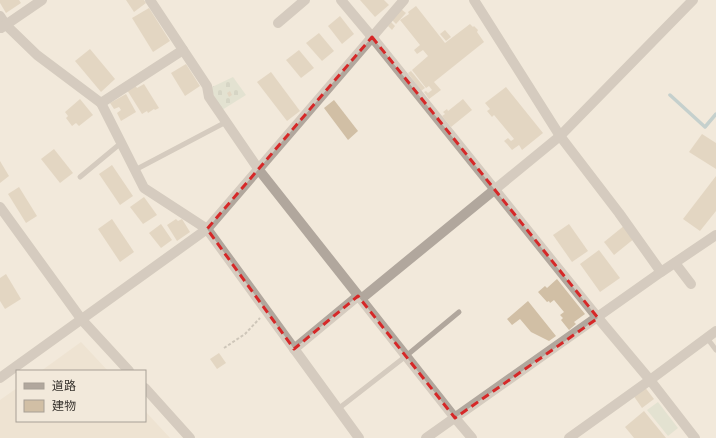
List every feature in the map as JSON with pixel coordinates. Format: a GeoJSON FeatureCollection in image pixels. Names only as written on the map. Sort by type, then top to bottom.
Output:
{"type":"FeatureCollection","features":[{"type":"Feature","properties":{"kind":"street"},"geometry":{"type":"LineString","coordinates":[[42,0],[2,23],[37,55],[100,103],[144,188],[207,229],[359,438]]}},
{"type":"Feature","properties":{"kind":"street"},"geometry":{"type":"LineString","coordinates":[[150,0],[207,86],[209,97],[259,170],[472,438]]}},
{"type":"Feature","properties":{"kind":"street"},"geometry":{"type":"LineString","coordinates":[[278,23],[305,0]]}},
{"type":"Feature","properties":{"kind":"street"},"geometry":{"type":"LineString","coordinates":[[341,0],[598,318],[650,380],[695,438]]}},
{"type":"Feature","properties":{"kind":"street"},"geometry":{"type":"LineString","coordinates":[[0,378],[207,229],[404,0]]}},
{"type":"Feature","properties":{"kind":"street"},"geometry":{"type":"LineString","coordinates":[[474,0],[560,136],[619,213],[661,272]]}},
{"type":"Feature","properties":{"kind":"street"},"geometry":{"type":"LineString","coordinates":[[294,349],[560,136],[693,0]]}},
{"type":"Feature","properties":{"kind":"street"},"geometry":{"type":"LineString","coordinates":[[100,103],[183,50]]}},
{"type":"Feature","properties":{"kind":"street"},"geometry":{"type":"LineString","coordinates":[[0,207],[82,320],[128,370]]}},
{"type":"Feature","properties":{"kind":"street"},"geometry":{"type":"LineString","coordinates":[[426,438],[598,318],[661,272],[716,235]]}},
{"type":"Feature","properties":{"kind":"street"},"geometry":{"type":"LineString","coordinates":[[674,263],[691,284]]}},
{"type":"Feature","properties":{"kind":"street"},"geometry":{"type":"LineString","coordinates":[[568,438],[716,331]]}},
{"type":"Feature","properties":{"kind":"street"},"geometry":{"type":"LineString","coordinates":[[146,389],[190,438]]}},
{"type":"Feature","properties":{"kind":"lane"},"geometry":{"type":"LineString","coordinates":[[134,170],[226,122]]}},
{"type":"Feature","properties":{"kind":"lane"},"geometry":{"type":"LineString","coordinates":[[80,177],[121,143]]}},
{"type":"Feature","properties":{"kind":"lane"},"geometry":{"type":"LineString","coordinates":[[338,409],[459,312]]}},
{"type":"Feature","properties":{"kind":"lane"},"geometry":{"type":"LineString","coordinates":[[707,338],[716,350]]}},
{"type":"Feature","properties":{"kind":"path"},"geometry":{"type":"LineString","coordinates":[[224,348],[245,334],[267,312]]}},
{"type":"Feature","properties":{"kind":"highlighted area"},"geometry":{"type":"Polygon","coordinates":[[[372,37],[598,318],[455,418],[358,296],[294,349],[207,229],[372,37]]]}},
{"type":"Feature","properties":{"kind":"shaded area"},"geometry":{"type":"Polygon","coordinates":[[[81,342],[107,370],[42,370],[81,342]]]}},
{"type":"Feature","properties":{"kind":"shaded area"},"geometry":{"type":"Polygon","coordinates":[[[16,389],[16,422],[146,422],[146,412],[170,438],[0,438],[0,400],[16,389]]]}},
{"type":"Feature","properties":{"kind":"green space"},"geometry":{"type":"Polygon","coordinates":[[[233,77],[246,95],[222,110],[210,88],[233,77]]]}},
{"type":"Feature","properties":{"kind":"green space"},"geometry":{"type":"Polygon","coordinates":[[[658,402],[678,428],[668,436],[647,410],[658,402]]]}},
{"type":"Feature","properties":{"kind":"building"},"geometry":{"type":"Polygon","coordinates":[[[0,0],[19,0],[21,3],[6,13],[0,3],[0,0]]]}},
{"type":"Feature","properties":{"kind":"building"},"geometry":{"type":"Polygon","coordinates":[[[126,0],[144,0],[146,3],[134,12],[126,0]]]}},
{"type":"Feature","properties":{"kind":"building"},"geometry":{"type":"Polygon","coordinates":[[[360,0],[384,0],[389,5],[375,17],[360,0]]]}},
{"type":"Feature","properties":{"kind":"building"},"geometry":{"type":"Polygon","coordinates":[[[416,6],[445,43],[470,24],[478,30],[477,32],[484,42],[434,82],[441,90],[429,99],[424,92],[426,91],[428,93],[432,90],[429,86],[426,88],[412,70],[428,56],[423,50],[417,54],[414,50],[420,45],[400,20],[409,14],[408,12],[416,6]]]}},
{"type":"Feature","properties":{"kind":"building"},"geometry":{"type":"Polygon","coordinates":[[[149,8],[170,41],[153,52],[132,18],[149,8]]]}},
{"type":"Feature","properties":{"kind":"building"},"geometry":{"type":"Polygon","coordinates":[[[401,9],[406,13],[396,24],[392,20],[401,9]]]}},
{"type":"Feature","properties":{"kind":"building"},"geometry":{"type":"Polygon","coordinates":[[[340,16],[354,34],[342,44],[328,26],[340,16]]]}},
{"type":"Feature","properties":{"kind":"building"},"geometry":{"type":"Polygon","coordinates":[[[391,22],[395,26],[392,30],[388,26],[391,22]]]}},
{"type":"Feature","properties":{"kind":"building"},"geometry":{"type":"Polygon","coordinates":[[[445,30],[451,37],[446,41],[440,34],[445,30]]]}},
{"type":"Feature","properties":{"kind":"building"},"geometry":{"type":"Polygon","coordinates":[[[319,33],[334,51],[322,61],[306,43],[319,33]]]}},
{"type":"Feature","properties":{"kind":"building"},"geometry":{"type":"Polygon","coordinates":[[[90,49],[115,79],[101,92],[75,61],[90,49]]]}},
{"type":"Feature","properties":{"kind":"building"},"geometry":{"type":"Polygon","coordinates":[[[299,50],[314,68],[301,78],[286,60],[299,50]]]}},
{"type":"Feature","properties":{"kind":"building"},"geometry":{"type":"Polygon","coordinates":[[[186,64],[200,86],[185,96],[171,73],[186,64]]]}},
{"type":"Feature","properties":{"kind":"building"},"geometry":{"type":"Polygon","coordinates":[[[411,71],[425,88],[421,91],[408,73],[411,71]]]}},
{"type":"Feature","properties":{"kind":"building"},"geometry":{"type":"Polygon","coordinates":[[[271,72],[300,111],[287,121],[257,82],[271,72]]]}},
{"type":"Feature","properties":{"kind":"building"},"geometry":{"type":"Polygon","coordinates":[[[144,84],[159,108],[142,114],[127,90],[135,85],[137,88],[144,84]]]}},
{"type":"Feature","properties":{"kind":"building"},"geometry":{"type":"Polygon","coordinates":[[[506,87],[543,133],[522,150],[519,145],[512,150],[504,141],[508,138],[511,141],[514,139],[494,115],[492,117],[487,111],[490,109],[485,103],[506,87]]]}},
{"type":"Feature","properties":{"kind":"building"},"geometry":{"type":"Polygon","coordinates":[[[230,91],[232,95],[229,97],[227,93],[230,91]]]}},
{"type":"Feature","properties":{"kind":"building"},"geometry":{"type":"Polygon","coordinates":[[[126,94],[136,112],[121,121],[117,113],[121,110],[119,107],[114,109],[110,103],[126,94]]]}},
{"type":"Feature","properties":{"kind":"building"},"geometry":{"type":"Polygon","coordinates":[[[80,99],[93,115],[79,126],[76,123],[72,126],[66,118],[68,116],[65,112],[80,99]]]}},
{"type":"Feature","properties":{"kind":"building"},"geometry":{"type":"Polygon","coordinates":[[[463,99],[472,110],[451,127],[442,116],[445,114],[443,112],[447,109],[448,111],[463,99]]]}},
{"type":"Feature","properties":{"kind":"building"},"geometry":{"type":"Polygon","coordinates":[[[334,100],[358,131],[348,140],[324,108],[334,100]]]}},
{"type":"Feature","properties":{"kind":"building"},"geometry":{"type":"Polygon","coordinates":[[[702,134],[716,143],[716,169],[689,152],[702,134]]]}},
{"type":"Feature","properties":{"kind":"building"},"geometry":{"type":"Polygon","coordinates":[[[54,149],[73,173],[60,183],[41,159],[54,149]]]}},
{"type":"Feature","properties":{"kind":"building"},"geometry":{"type":"Polygon","coordinates":[[[0,161],[9,176],[0,183],[0,161]]]}},
{"type":"Feature","properties":{"kind":"building"},"geometry":{"type":"Polygon","coordinates":[[[112,165],[133,196],[120,205],[99,174],[112,165]]]}},
{"type":"Feature","properties":{"kind":"building"},"geometry":{"type":"Polygon","coordinates":[[[716,176],[716,211],[700,231],[683,219],[716,176]]]}},
{"type":"Feature","properties":{"kind":"building"},"geometry":{"type":"Polygon","coordinates":[[[19,187],[37,216],[26,223],[8,194],[19,187]]]}},
{"type":"Feature","properties":{"kind":"building"},"geometry":{"type":"Polygon","coordinates":[[[144,197],[157,215],[143,224],[130,207],[144,197]]]}},
{"type":"Feature","properties":{"kind":"building"},"geometry":{"type":"Polygon","coordinates":[[[112,219],[134,252],[120,262],[98,229],[112,219]]]}},
{"type":"Feature","properties":{"kind":"building"},"geometry":{"type":"Polygon","coordinates":[[[176,219],[178,221],[182,219],[190,232],[177,241],[167,225],[176,219]]]}},
{"type":"Feature","properties":{"kind":"building"},"geometry":{"type":"Polygon","coordinates":[[[161,224],[172,240],[161,248],[149,233],[161,224]]]}},
{"type":"Feature","properties":{"kind":"building"},"geometry":{"type":"Polygon","coordinates":[[[569,224],[588,251],[572,262],[553,235],[569,224]]]}},
{"type":"Feature","properties":{"kind":"building"},"geometry":{"type":"Polygon","coordinates":[[[625,225],[635,238],[614,255],[604,242],[625,225]]]}},
{"type":"Feature","properties":{"kind":"building"},"geometry":{"type":"Polygon","coordinates":[[[599,250],[620,278],[600,292],[580,264],[599,250]]]}},
{"type":"Feature","properties":{"kind":"building"},"geometry":{"type":"Polygon","coordinates":[[[6,274],[21,299],[5,309],[0,301],[0,278],[6,274]]]}},
{"type":"Feature","properties":{"kind":"building"},"geometry":{"type":"Polygon","coordinates":[[[557,279],[585,314],[574,322],[576,324],[569,330],[561,320],[563,318],[560,315],[564,312],[554,300],[550,303],[549,301],[547,302],[538,292],[545,286],[547,288],[557,279]]]}},
{"type":"Feature","properties":{"kind":"building"},"geometry":{"type":"Polygon","coordinates":[[[528,301],[556,336],[549,341],[531,332],[520,319],[512,325],[507,319],[528,301]]]}},
{"type":"Feature","properties":{"kind":"building"},"geometry":{"type":"Polygon","coordinates":[[[219,353],[226,363],[217,369],[210,359],[219,353]]]}},
{"type":"Feature","properties":{"kind":"building"},"geometry":{"type":"Polygon","coordinates":[[[644,386],[654,399],[642,408],[633,395],[644,386]]]}},
{"type":"Feature","properties":{"kind":"building"},"geometry":{"type":"Polygon","coordinates":[[[644,411],[666,438],[634,438],[625,427],[644,411]]]}},
{"type":"Feature","properties":{"kind":"waterway"},"geometry":{"type":"LineString","coordinates":[[670,95],[705,127],[716,114]]}}]}
